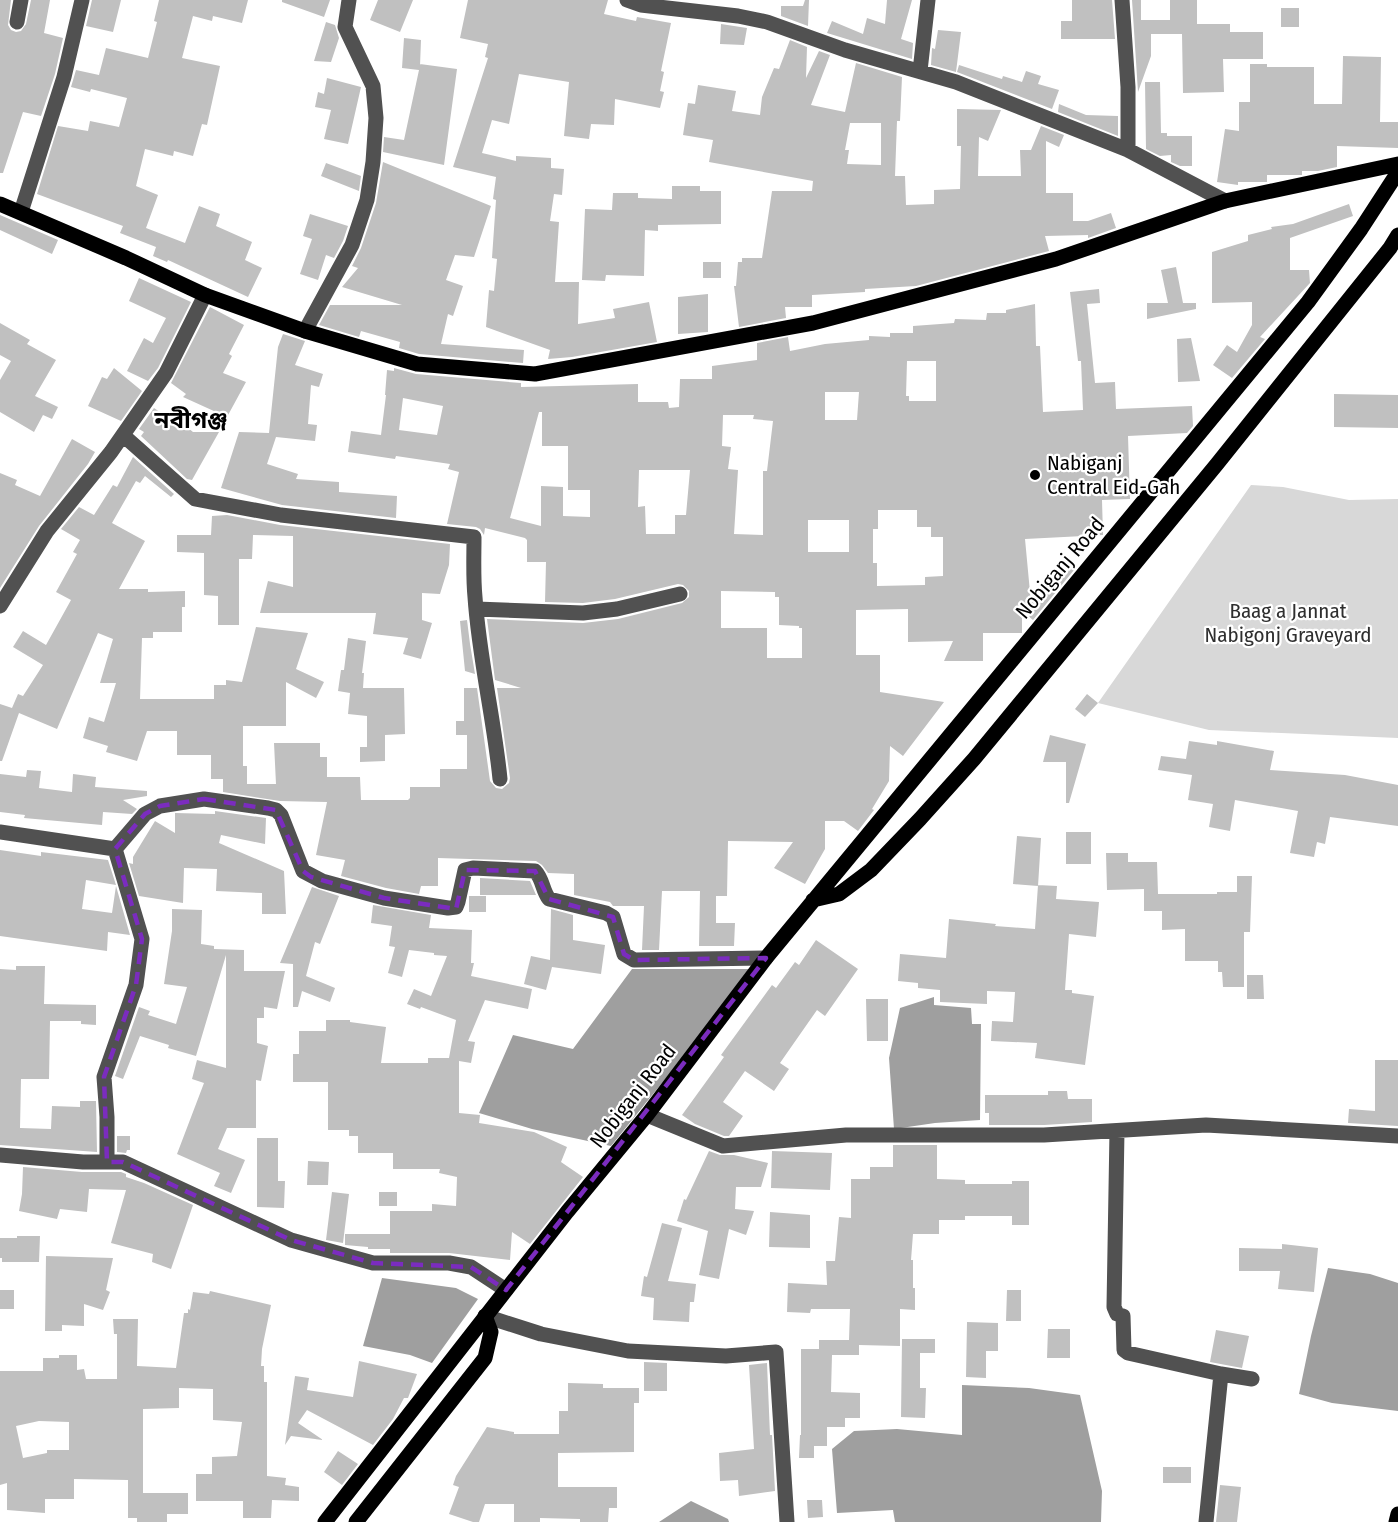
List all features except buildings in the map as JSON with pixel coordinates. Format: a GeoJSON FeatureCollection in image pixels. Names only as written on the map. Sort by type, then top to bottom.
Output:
{"type":"FeatureCollection","features":[{"type":"Feature","properties":{"kind":"main road"},"geometry":{"type":"LineString","coordinates":[[0,204],[204,295],[304,331],[417,364],[536,374],[813,323],[1056,259],[1225,201],[1398,164]]}},
{"type":"Feature","properties":{"kind":"main road","name":"Nobiganj Road"},"geometry":{"type":"LineString","coordinates":[[325,1522],[567,1212],[647,1114],[766,958],[1308,302],[1361,229],[1398,172]]}},
{"type":"Feature","properties":{"kind":"main road"},"geometry":{"type":"LineString","coordinates":[[813,900],[839,894],[871,870],[974,759],[1217,464],[1398,235]]}},
{"type":"Feature","properties":{"kind":"main road"},"geometry":{"type":"LineString","coordinates":[[356,1522],[485,1358],[491,1332],[485,1316]]}},
{"type":"Feature","properties":{"kind":"main road"},"geometry":{"type":"LineString","coordinates":[[1396,1522],[1398,1514]]}},
{"type":"Feature","properties":{"kind":"street"},"geometry":{"type":"LineString","coordinates":[[17,22],[21,0]]}},
{"type":"Feature","properties":{"kind":"street"},"geometry":{"type":"LineString","coordinates":[[21,212],[64,77],[82,0]]}},
{"type":"Feature","properties":{"kind":"street"},"geometry":{"type":"LineString","coordinates":[[304,331],[352,245],[367,200],[373,162],[376,118],[373,86],[345,27],[349,0]]}},
{"type":"Feature","properties":{"kind":"street"},"geometry":{"type":"LineString","coordinates":[[627,0],[641,5],[738,16],[767,22],[845,50],[956,82],[1128,150],[1225,201]]}},
{"type":"Feature","properties":{"kind":"street"},"geometry":{"type":"LineString","coordinates":[[920,71],[928,0]]}},
{"type":"Feature","properties":{"kind":"street"},"geometry":{"type":"LineString","coordinates":[[1122,0],[1128,87],[1128,150]]}},
{"type":"Feature","properties":{"kind":"street"},"geometry":{"type":"LineString","coordinates":[[0,606],[47,531],[124,436],[166,373],[204,295]]}},
{"type":"Feature","properties":{"kind":"street"},"geometry":{"type":"LineString","coordinates":[[124,436],[195,499],[281,515],[474,537],[476,609],[484,675],[496,735],[500,779]]}},
{"type":"Feature","properties":{"kind":"street"},"geometry":{"type":"LineString","coordinates":[[476,609],[583,613],[617,609],[680,594]]}},
{"type":"Feature","properties":{"kind":"street"},"geometry":{"type":"LineString","coordinates":[[115,849],[145,814],[160,806],[204,799],[268,808],[276,810],[281,815],[303,872],[322,881],[384,898],[448,908],[456,906],[458,902],[465,870],[472,868],[535,871],[549,899],[606,913],[613,917],[624,954],[634,960],[766,958]]}},
{"type":"Feature","properties":{"kind":"street"},"geometry":{"type":"LineString","coordinates":[[0,832],[115,849]]}},
{"type":"Feature","properties":{"kind":"street"},"geometry":{"type":"LineString","coordinates":[[107,1162],[104,1077],[136,985],[142,939],[132,898],[115,849]]}},
{"type":"Feature","properties":{"kind":"street"},"geometry":{"type":"LineString","coordinates":[[647,1114],[723,1146],[846,1135],[1044,1135],[1206,1125],[1398,1136]]}},
{"type":"Feature","properties":{"kind":"street"},"geometry":{"type":"LineString","coordinates":[[1117,1131],[1114,1307],[1118,1314],[1123,1316],[1124,1350],[1128,1353],[1252,1379]]}},
{"type":"Feature","properties":{"kind":"street"},"geometry":{"type":"LineString","coordinates":[[0,1155],[83,1162],[123,1162],[291,1240],[373,1263],[449,1263],[471,1267],[506,1290]]}},
{"type":"Feature","properties":{"kind":"street"},"geometry":{"type":"LineString","coordinates":[[485,1316],[541,1334],[628,1351],[726,1356],[776,1352],[787,1522]]}},
{"type":"Feature","properties":{"kind":"street"},"geometry":{"type":"LineString","coordinates":[[1206,1522],[1221,1374]]}},
{"type":"Feature","properties":{"kind":"highlighted area"},"geometry":{"type":"Polygon","coordinates":[[[204,799],[276,810],[303,871],[311,877],[384,898],[456,909],[465,870],[535,871],[549,899],[613,917],[624,954],[634,960],[766,958],[506,1290],[471,1267],[373,1263],[291,1240],[123,1162],[107,1162],[104,1077],[136,985],[142,939],[115,849],[145,814],[160,806],[204,799]]]}},
{"type":"Feature","properties":{"kind":"green space","name":"Baag a Jannat Nabigonj Graveyard"},"geometry":{"type":"Polygon","coordinates":[[[1251,485],[1283,487],[1349,500],[1398,499],[1398,738],[1209,730],[1098,703],[1251,485]]]}},
{"type":"Feature","properties":{"kind":"shaded area"},"geometry":{"type":"Polygon","coordinates":[[[632,969],[754,969],[611,1146],[532,1129],[479,1113],[513,1035],[573,1049],[632,969]]]}},
{"type":"Feature","properties":{"kind":"shaded area"},"geometry":{"type":"Polygon","coordinates":[[[934,997],[934,1005],[971,1008],[972,1024],[981,1024],[980,1120],[894,1129],[889,1058],[900,1008],[934,997]]]}},
{"type":"Feature","properties":{"kind":"shaded area"},"geometry":{"type":"Polygon","coordinates":[[[1328,1268],[1370,1274],[1398,1283],[1398,1411],[1332,1403],[1299,1394],[1328,1268]]]}},
{"type":"Feature","properties":{"kind":"shaded area"},"geometry":{"type":"Polygon","coordinates":[[[382,1278],[456,1288],[478,1299],[432,1363],[410,1355],[363,1346],[382,1278]]]}},
{"type":"Feature","properties":{"kind":"shaded area"},"geometry":{"type":"Polygon","coordinates":[[[962,1385],[1029,1388],[1080,1395],[1102,1491],[1101,1522],[895,1522],[893,1510],[837,1513],[832,1449],[854,1431],[897,1429],[962,1435],[962,1385]]]}},
{"type":"Feature","properties":{"kind":"shaded area"},"geometry":{"type":"Polygon","coordinates":[[[691,1501],[728,1519],[729,1522],[659,1522],[691,1501]]]}},
{"type":"Feature","properties":{"kind":"place","name":"Nabiganj Central Eid-Gah"},"geometry":{"type":"Point","coordinates":[1035,475]}},
{"type":"Feature","properties":{"kind":"district","name":"নবীগঞ্জ"},"geometry":{"type":"Point","coordinates":[191,420]}}]}
